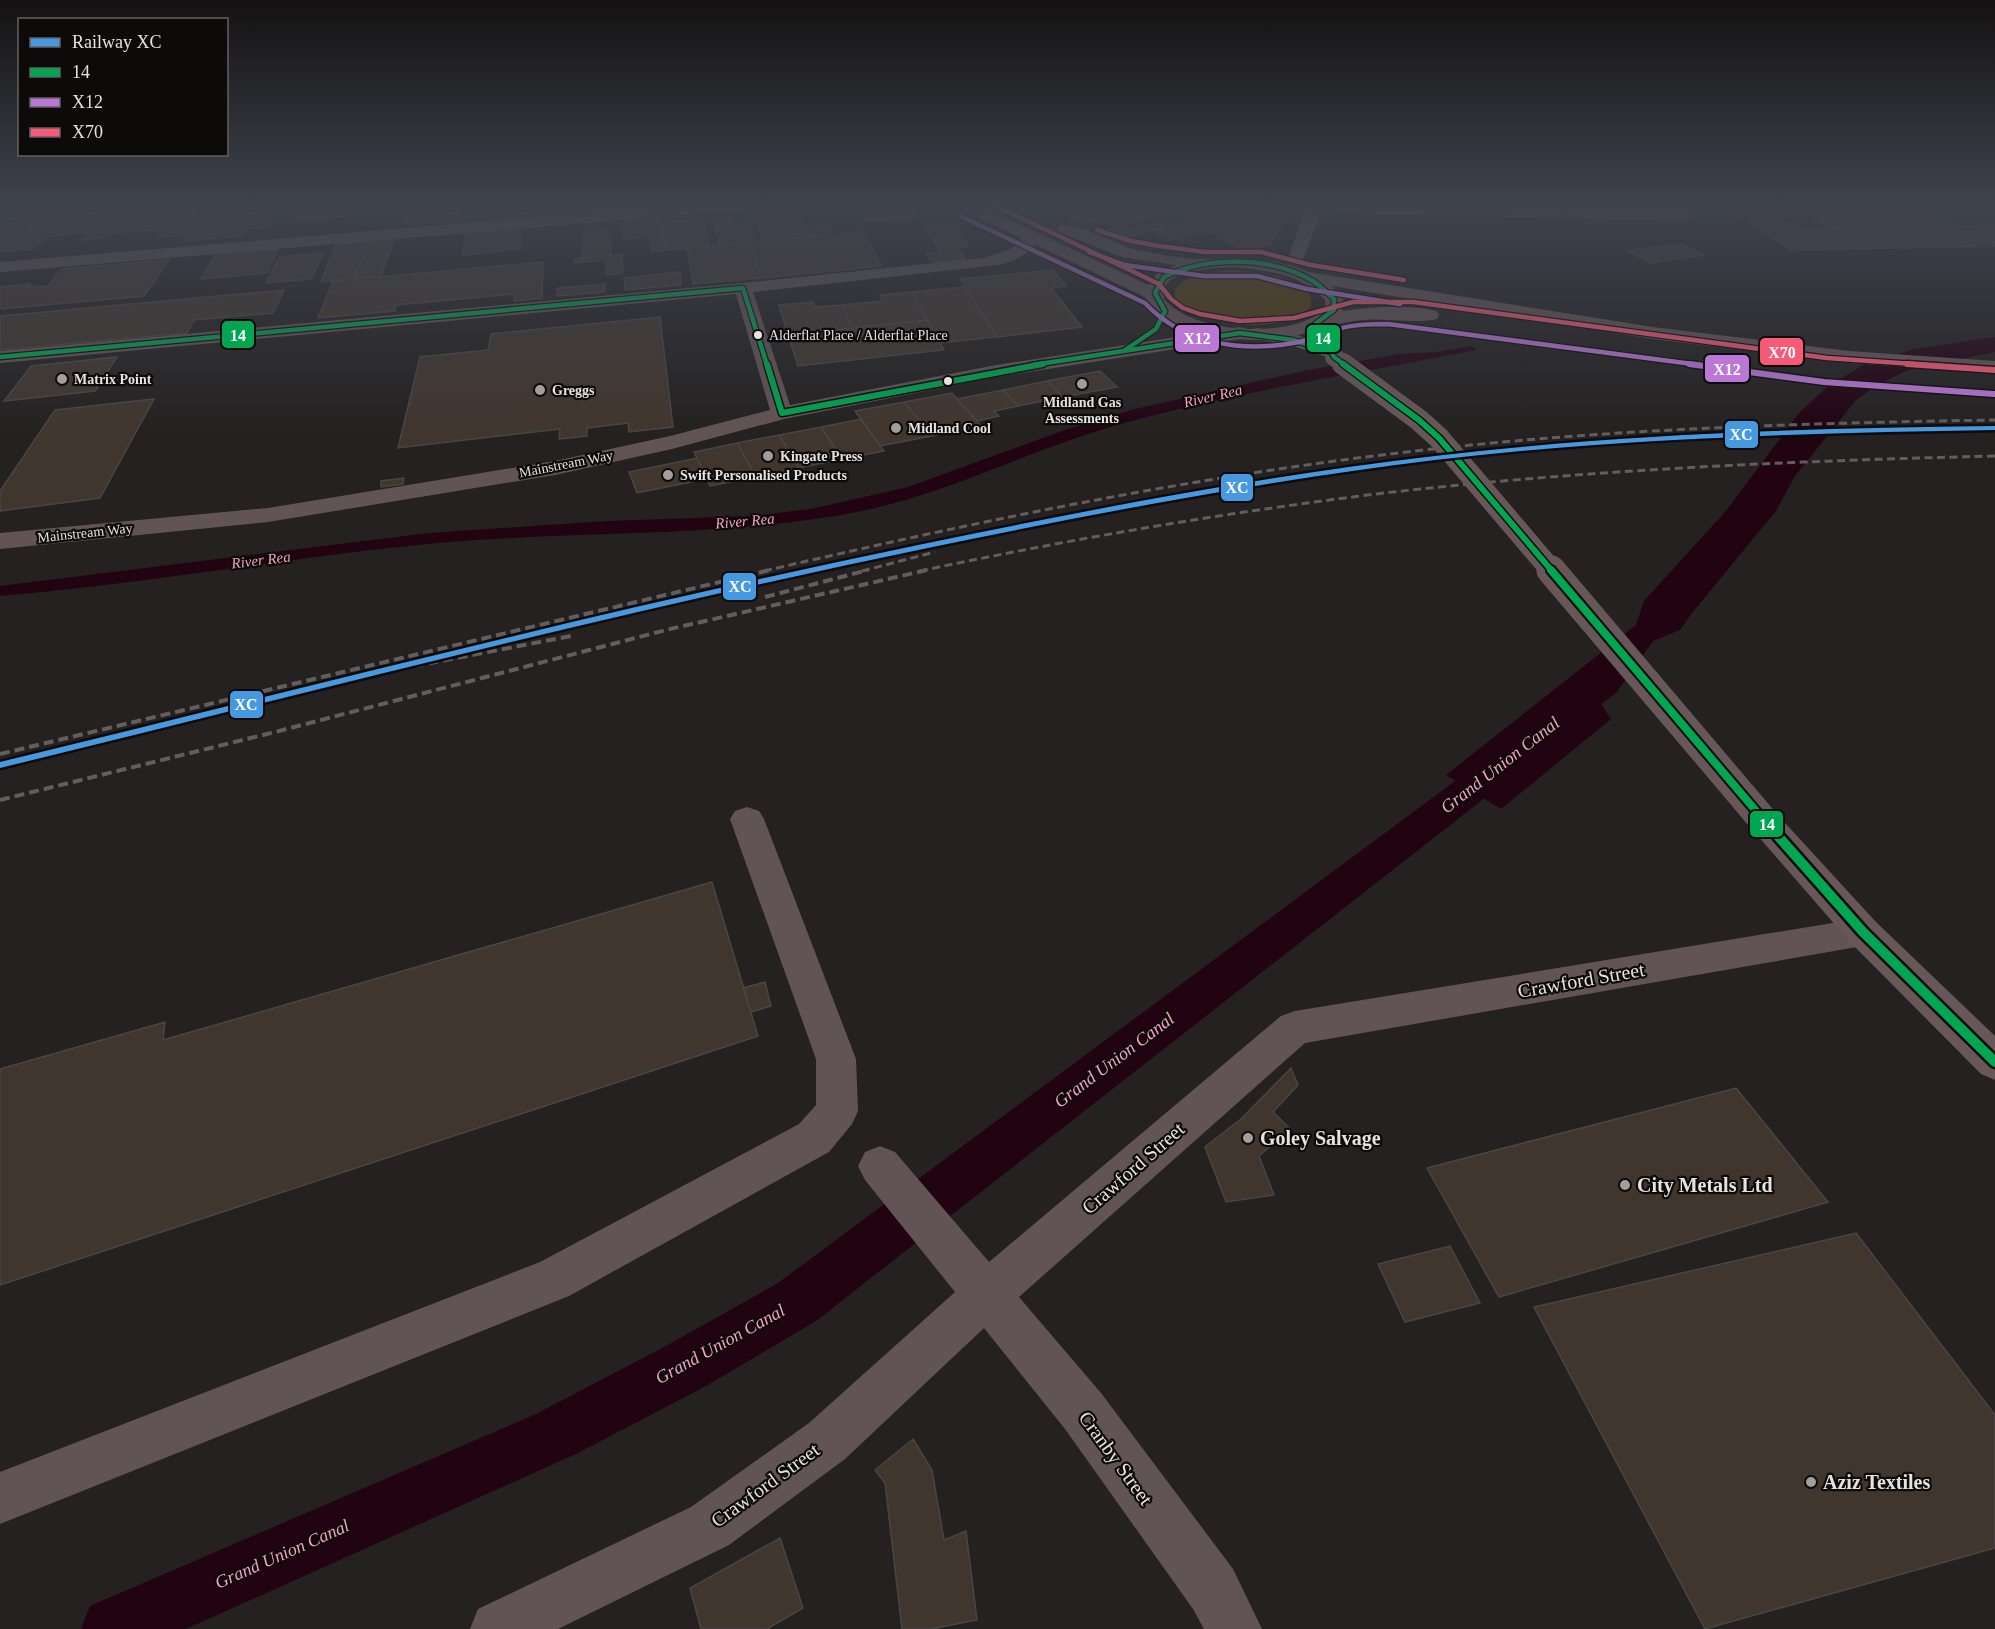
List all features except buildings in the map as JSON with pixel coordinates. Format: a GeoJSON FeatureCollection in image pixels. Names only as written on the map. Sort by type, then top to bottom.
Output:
{"type":"FeatureCollection","features":[{"type":"Feature","properties":{"kind":"main road"},"geometry":{"type":"LineString","coordinates":[[1126,281],[1153,294]]}},
{"type":"Feature","properties":{"kind":"main road"},"geometry":{"type":"LineString","coordinates":[[1159,281],[1153,294],[1156,303],[1165,311],[1184,321],[1210,329],[1293,340],[1333,355],[1419,420],[1439,438],[1763,820],[1863,932],[1995,1062]]}},
{"type":"Feature","properties":{"kind":"main road"},"geometry":{"type":"LineString","coordinates":[[1316,281],[1326,287],[1334,299],[1334,310],[1319,323]]}},
{"type":"Feature","properties":{"kind":"main road"},"geometry":{"type":"LineString","coordinates":[[1334,281],[1653,333],[1849,357],[1953,366],[1995,367]]}},
{"type":"Feature","properties":{"kind":"main road"},"geometry":{"type":"LineString","coordinates":[[1248,334],[1279,333],[1351,314],[1379,312],[1432,315],[1826,370],[1995,382]]}},
{"type":"Feature","properties":{"kind":"main road"},"geometry":{"type":"LineString","coordinates":[[1319,323],[1333,355]]}},
{"type":"Feature","properties":{"kind":"street"},"geometry":{"type":"LineString","coordinates":[[0,357],[807,281]]}},
{"type":"Feature","properties":{"kind":"street"},"geometry":{"type":"LineString","coordinates":[[743,288],[782,413]]}},
{"type":"Feature","properties":{"kind":"street","name":"Mainstream Way"},"geometry":{"type":"LineString","coordinates":[[1125,350],[1156,329],[1165,311]]}},
{"type":"Feature","properties":{"kind":"street","name":"Mainstream Way"},"geometry":{"type":"LineString","coordinates":[[0,541],[268,515],[555,468],[672,442],[782,413],[996,370],[1248,334]]}},
{"type":"Feature","properties":{"kind":"street"},"geometry":{"type":"LineString","coordinates":[[0,1497],[553,1280],[814,1138],[837,1111],[836,1059],[747,819]]}},
{"type":"Feature","properties":{"kind":"street","name":"Crawford Street"},"geometry":{"type":"LineString","coordinates":[[498,1629],[710,1526],[827,1441],[974,1279],[1295,1028],[1863,932]]}},
{"type":"Feature","properties":{"kind":"street","name":"Cranby Street"},"geometry":{"type":"LineString","coordinates":[[880,1166],[1083,1411],[1213,1589],[1234,1629]]}},
{"type":"Feature","properties":{"kind":"shaded area"},"geometry":{"type":"Polygon","coordinates":[[[1184,281],[1290,281],[1311,297],[1311,306],[1298,316],[1281,322],[1263,325],[1223,321],[1204,316],[1175,298],[1175,289],[1184,281]]]}},
{"type":"Feature","properties":{"kind":"water"},"geometry":{"type":"Polygon","coordinates":[[[1995,337],[1995,352],[1908,370],[1877,385],[1856,400],[1795,476],[1776,511],[1680,630],[1653,641],[1616,693],[1601,704],[1611,719],[1501,809],[1446,775],[1636,625],[1644,601],[1726,511],[1799,413],[1827,387],[1865,364],[1914,349],[1995,337]]]}},
{"type":"Feature","properties":{"kind":"water","name":"River Rea"},"geometry":{"type":"Polygon","coordinates":[[[1471,346],[1477,350],[1199,404],[1107,428],[952,485],[889,505],[857,512],[804,521],[697,530],[428,544],[107,585],[0,596],[0,586],[429,533],[607,521],[752,516],[811,509],[908,487],[1065,430],[1135,409],[1303,371],[1400,354],[1436,352],[1471,346]]]}},
{"type":"Feature","properties":{"kind":"waterway","name":"Grand Union Canal"},"geometry":{"type":"LineString","coordinates":[[113,1629],[556,1434],[686,1366],[797,1302],[1510,759]]}},
{"type":"Feature","properties":{"kind":"railway"},"geometry":{"type":"LineString","coordinates":[[764,571],[1106,498],[1365,457],[1452,447],[1655,431],[1995,420]]}},
{"type":"Feature","properties":{"kind":"railway"},"geometry":{"type":"LineString","coordinates":[[920,571],[1033,548],[1204,518],[1376,494],[1530,479],[1685,468],[1995,456]]}},
{"type":"Feature","properties":{"kind":"railway"},"geometry":{"type":"LineString","coordinates":[[862,571],[935,552]]}},
{"type":"Feature","properties":{"kind":"railway"},"geometry":{"type":"LineString","coordinates":[[0,754],[770,570]]}},
{"type":"Feature","properties":{"kind":"railway"},"geometry":{"type":"LineString","coordinates":[[765,597],[868,570]]}},
{"type":"Feature","properties":{"kind":"railway"},"geometry":{"type":"LineString","coordinates":[[0,800],[275,732],[666,630],[927,570]]}},
{"type":"Feature","properties":{"kind":"railway"},"geometry":{"type":"LineString","coordinates":[[384,672],[571,636]]}},
{"type":"Feature","properties":{"kind":"rail line","name":"XC"},"geometry":{"type":"LineString","coordinates":[[0,765],[674,601],[843,563],[1183,496],[1434,458],[1594,443],[1834,431],[1995,428]]}},
{"type":"Feature","properties":{"kind":"transit line","name":"X12"},"geometry":{"type":"LineString","coordinates":[[1098,281],[1145,303],[1159,318],[1175,329],[1215,343],[1278,345],[1298,342],[1351,326],[1396,325],[1824,382],[1994,394]]}},
{"type":"Feature","properties":{"kind":"transit line","name":"X70"},"geometry":{"type":"LineString","coordinates":[[1153,281],[1159,284],[1171,299],[1183,308],[1200,314],[1240,321],[1294,318],[1353,302],[1413,302],[1827,358],[1995,370]]}},
{"type":"Feature","properties":{"kind":"transit line","name":"14"},"geometry":{"type":"LineString","coordinates":[[1125,350],[1156,329],[1165,311],[1155,293],[1161,281]]}},
{"type":"Feature","properties":{"kind":"transit line","name":"X12"},"geometry":{"type":"LineString","coordinates":[[1276,281],[1307,289],[1400,304]]}},
{"type":"Feature","properties":{"kind":"transit line","name":"14"},"geometry":{"type":"LineString","coordinates":[[1313,281],[1334,299],[1334,310],[1315,324],[1334,357],[1419,420],[1439,438],[1763,820],[1863,932],[1995,1062]]}},
{"type":"Feature","properties":{"kind":"transit line","name":"14"},"geometry":{"type":"LineString","coordinates":[[0,357],[743,288],[782,413],[996,371],[1240,333],[1293,340],[1331,352]]}},
{"type":"Feature","properties":{"kind":"place","name":"Alderflat Place / Alderflat Place"},"geometry":{"type":"Point","coordinates":[758,335]}},
{"type":"Feature","properties":{"kind":"place","name":"Matrix Point"},"geometry":{"type":"Point","coordinates":[62,379]}},
{"type":"Feature","properties":{"kind":"place","name":"Midland Gas Assessments"},"geometry":{"type":"Point","coordinates":[1082,384]}},
{"type":"Feature","properties":{"kind":"place","name":"Greggs"},"geometry":{"type":"Point","coordinates":[540,390]}},
{"type":"Feature","properties":{"kind":"place","name":"Midland Cool"},"geometry":{"type":"Point","coordinates":[896,428]}},
{"type":"Feature","properties":{"kind":"place","name":"Kingate Press"},"geometry":{"type":"Point","coordinates":[768,456]}},
{"type":"Feature","properties":{"kind":"place","name":"Swift Personalised Products"},"geometry":{"type":"Point","coordinates":[668,475]}},
{"type":"Feature","properties":{"kind":"place","name":"Goley Salvage"},"geometry":{"type":"Point","coordinates":[1248,1138]}},
{"type":"Feature","properties":{"kind":"place","name":"City Metals Ltd"},"geometry":{"type":"Point","coordinates":[1625,1185]}},
{"type":"Feature","properties":{"kind":"place","name":"Aziz Textiles"},"geometry":{"type":"Point","coordinates":[1811,1482]}}]}
